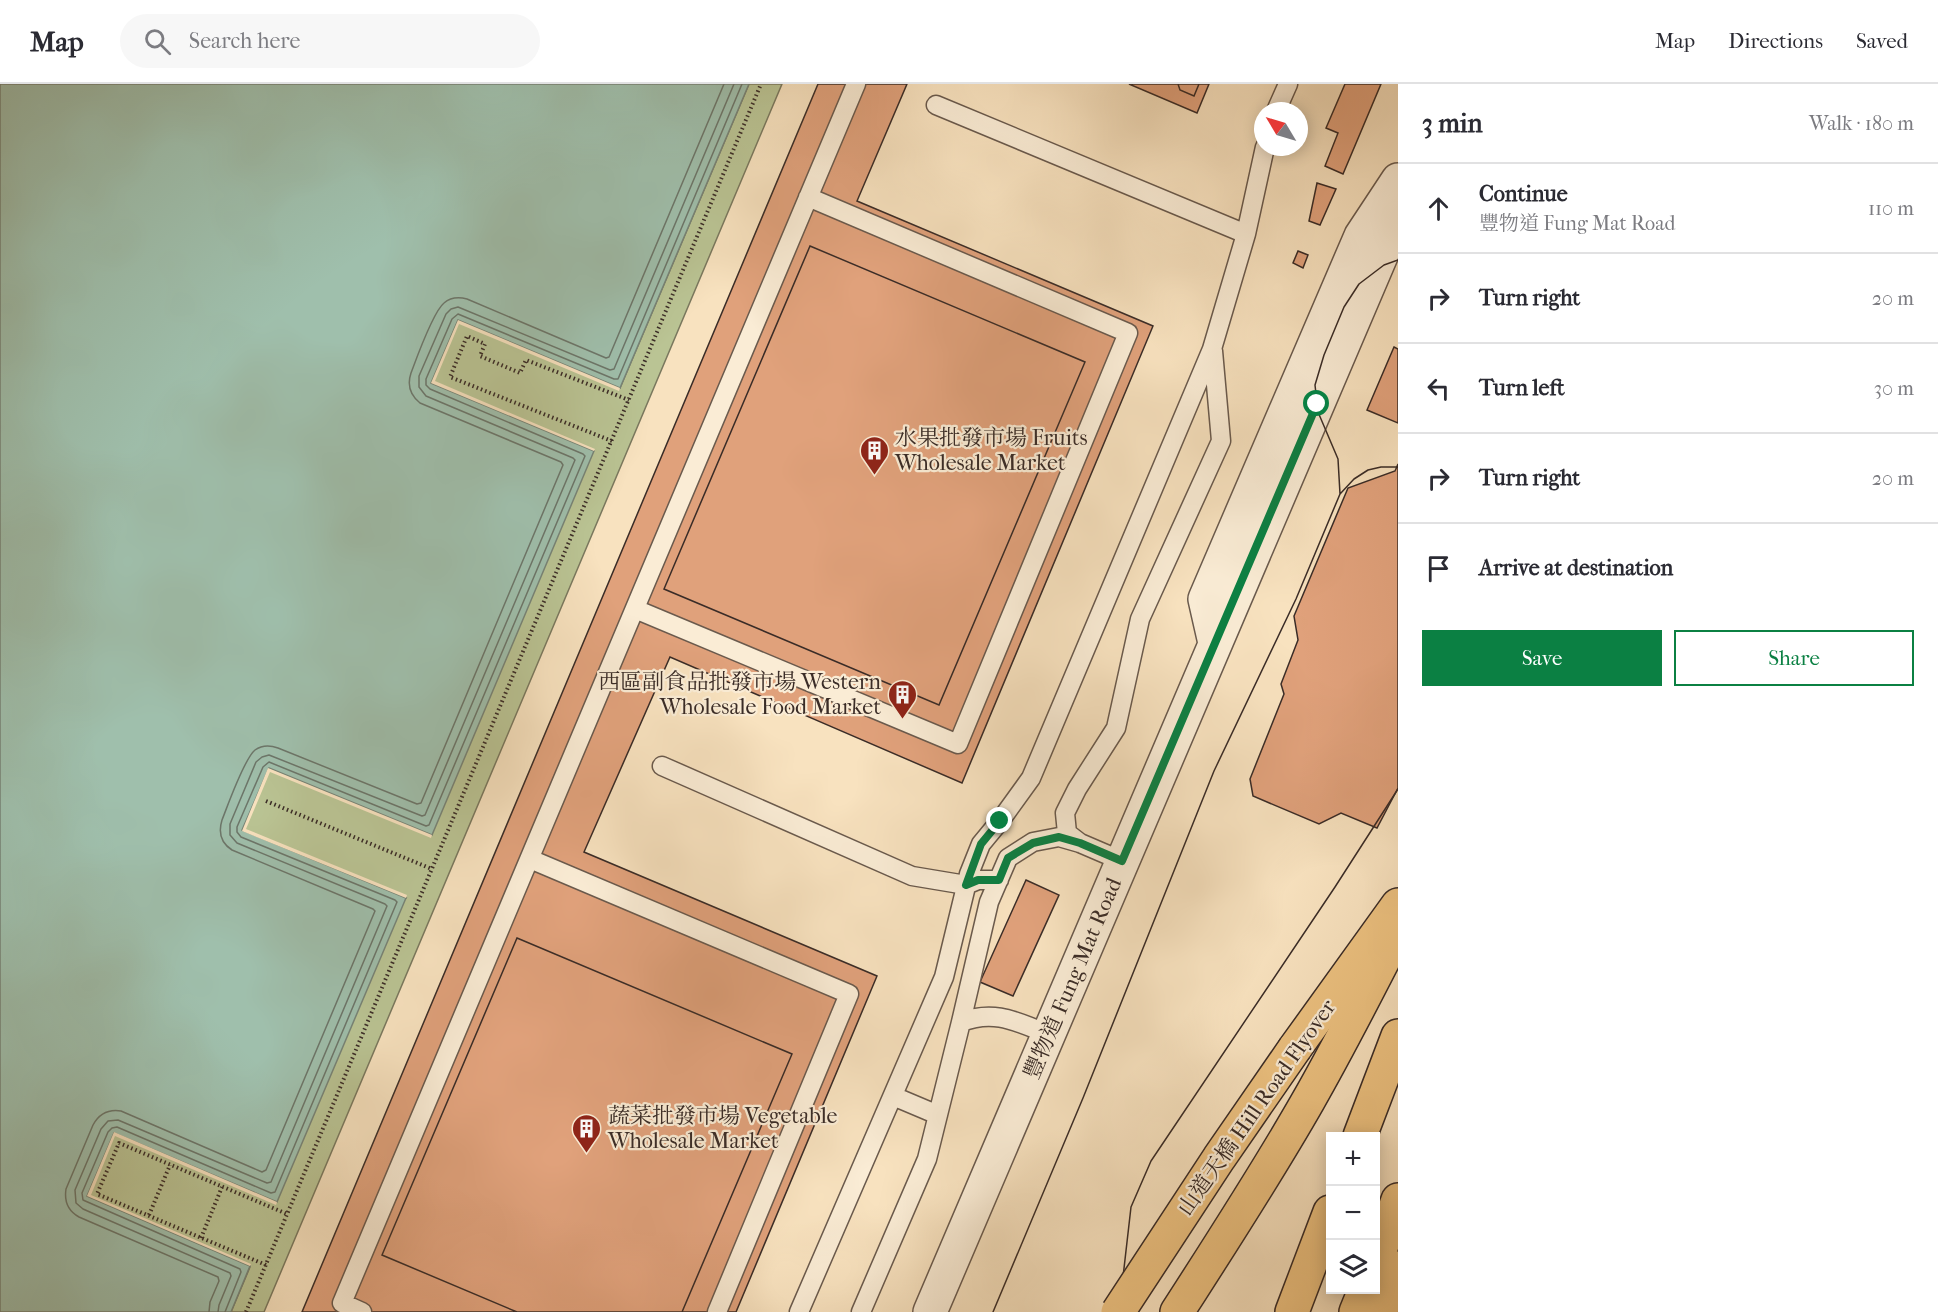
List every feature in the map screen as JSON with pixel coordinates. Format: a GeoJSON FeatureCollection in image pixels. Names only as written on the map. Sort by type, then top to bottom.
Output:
{"type":"FeatureCollection","features":[{"type":"Feature","properties":{"kind":"main road","name":"山道天橋 Hill Road Flyover"},"geometry":{"type":"LineString","coordinates":[[1118,1312],[1219,1158],[1398,906]]}},
{"type":"Feature","properties":{"kind":"main road"},"geometry":{"type":"LineString","coordinates":[[1178,1312],[1308,1102],[1398,931]]}},
{"type":"Feature","properties":{"kind":"main road"},"geometry":{"type":"LineString","coordinates":[[1362,1132],[1398,1036]]}},
{"type":"Feature","properties":{"kind":"main road"},"geometry":{"type":"LineString","coordinates":[[1377,1132],[1398,1076]]}},
{"type":"Feature","properties":{"kind":"main road"},"geometry":{"type":"LineString","coordinates":[[1380,1250],[1398,1200]]}},
{"type":"Feature","properties":{"kind":"main road"},"geometry":{"type":"LineString","coordinates":[[1292,1312],[1326,1223]]}},
{"type":"Feature","properties":{"kind":"main road"},"geometry":{"type":"LineString","coordinates":[[1309,1312],[1326,1265]]}},
{"type":"Feature","properties":{"kind":"main road"},"geometry":{"type":"LineString","coordinates":[[1380,1312],[1398,1268]]}},
{"type":"Feature","properties":{"kind":"main road"},"geometry":{"type":"LineString","coordinates":[[1356,1312],[1363,1294]]}},
{"type":"Feature","properties":{"kind":"street","name":"豐物道 Fung Mat Road"},"geometry":{"type":"LineString","coordinates":[[1380,253],[1398,180]]}},
{"type":"Feature","properties":{"kind":"street","name":"豐物道 Fung Mat Road"},"geometry":{"type":"LineString","coordinates":[[930,1312],[1380,253],[1398,216]]}},
{"type":"Feature","properties":{"kind":"lane"},"geometry":{"type":"LineString","coordinates":[[362,1312],[342,1303],[856,84]]}},
{"type":"Feature","properties":{"kind":"lane"},"geometry":{"type":"LineString","coordinates":[[1280,102],[1288,84]]}},
{"type":"Feature","properties":{"kind":"lane"},"geometry":{"type":"LineString","coordinates":[[936,105],[1246,234]]}},
{"type":"Feature","properties":{"kind":"lane"},"geometry":{"type":"LineString","coordinates":[[799,1312],[944,977],[966,885],[981,844],[1031,778],[1212,349],[1246,234],[1263,156]]}},
{"type":"Feature","properties":{"kind":"lane"},"geometry":{"type":"LineString","coordinates":[[635,609],[958,744],[1128,333],[808,197]]}},
{"type":"Feature","properties":{"kind":"lane"},"geometry":{"type":"LineString","coordinates":[[1080,843],[1067,833],[1065,813],[1077,789],[1116,728],[1140,620],[1221,441],[1212,349]]}},
{"type":"Feature","properties":{"kind":"lane"},"geometry":{"type":"LineString","coordinates":[[662,766],[912,876],[966,885],[978,880],[999,880]]}},
{"type":"Feature","properties":{"kind":"lane"},"geometry":{"type":"LineString","coordinates":[[861,1312],[927,1159],[989,902],[1008,858],[1033,843],[1059,837],[1080,843],[1122,861]]}},
{"type":"Feature","properties":{"kind":"lane"},"geometry":{"type":"LineString","coordinates":[[530,859],[849,994],[717,1312]]}},
{"type":"Feature","properties":{"kind":"lane"},"geometry":{"type":"LineString","coordinates":[[961,1022],[977,1016],[1004,1017],[1048,1034]]}},
{"type":"Feature","properties":{"kind":"lane"},"geometry":{"type":"LineString","coordinates":[[893,1096],[938,1115]]}},
{"type":"Feature","properties":{"kind":"path"},"geometry":{"type":"LineString","coordinates":[[246,1312],[761,84]]}},
{"type":"Feature","properties":{"kind":"path"},"geometry":{"type":"LineString","coordinates":[[612,441],[450,377],[467,336],[485,344],[480,356],[520,373],[526,360],[628,400]]}},
{"type":"Feature","properties":{"kind":"path"},"geometry":{"type":"LineString","coordinates":[[266,801],[432,869]]}},
{"type":"Feature","properties":{"kind":"path"},"geometry":{"type":"LineString","coordinates":[[266,1265],[97,1194],[119,1143],[287,1214]]}},
{"type":"Feature","properties":{"kind":"path"},"geometry":{"type":"LineString","coordinates":[[149,1215],[170,1165]]}},
{"type":"Feature","properties":{"kind":"path"},"geometry":{"type":"LineString","coordinates":[[201,1238],[222,1187]]}},
{"type":"Feature","properties":{"kind":"shaded area"},"geometry":{"type":"Polygon","coordinates":[[[749,84],[782,84],[264,1312],[231,1312],[250,1267],[87,1196],[114,1132],[406,898],[242,831],[268,768],[593,452],[431,383],[458,320],[620,388],[749,84]]]}},
{"type":"Feature","properties":{"kind":"water"},"geometry":{"type":"Polygon","coordinates":[[[0,84],[749,84],[620,388],[458,320],[431,383],[594,451],[432,835],[269,768],[242,830],[406,898],[277,1202],[114,1133],[87,1196],[250,1266],[231,1312],[0,1312],[0,84]]]}},
{"type":"Feature","properties":{"kind":"pier"},"geometry":{"type":"Polygon","coordinates":[[[458,320],[620,388],[619,391],[459,324],[435,381],[595,449],[594,451],[431,383],[458,320]]]}},
{"type":"Feature","properties":{"kind":"pier"},"geometry":{"type":"Polygon","coordinates":[[[268,768],[432,835],[431,838],[270,772],[246,829],[407,895],[406,898],[242,831],[268,768]]]}},
{"type":"Feature","properties":{"kind":"pier"},"geometry":{"type":"Polygon","coordinates":[[[114,1132],[277,1202],[276,1205],[115,1136],[91,1195],[251,1264],[250,1266],[87,1196],[114,1132]]]}},
{"type":"Feature","properties":{"kind":"building","name":"西區副食品批發市場 Western Wholesale Food Market"},"geometry":{"type":"Polygon","coordinates":[[[818,84],[907,84],[857,201],[1153,326],[962,783],[670,657],[584,852],[877,976],[736,1312],[302,1312],[818,84]]]}},
{"type":"Feature","properties":{"kind":"building"},"geometry":{"type":"Polygon","coordinates":[[[1129,84],[1209,84],[1197,113],[1129,84]]]}},
{"type":"Feature","properties":{"kind":"building"},"geometry":{"type":"Polygon","coordinates":[[[1178,84],[1199,84],[1194,96],[1180,90],[1178,84]]]}},
{"type":"Feature","properties":{"kind":"building"},"geometry":{"type":"Polygon","coordinates":[[[1345,84],[1381,84],[1343,174],[1325,166],[1338,133],[1326,128],[1345,84]]]}},
{"type":"Feature","properties":{"kind":"building"},"geometry":{"type":"Polygon","coordinates":[[[1317,183],[1336,189],[1320,225],[1309,221],[1317,183]]]}},
{"type":"Feature","properties":{"kind":"building","name":"水果批發市場 Fruits Wholesale Market"},"geometry":{"type":"Polygon","coordinates":[[[810,246],[1085,362],[939,705],[664,589],[810,246]]]}},
{"type":"Feature","properties":{"kind":"building"},"geometry":{"type":"Polygon","coordinates":[[[1298,251],[1308,255],[1303,268],[1293,263],[1298,251]]]}},
{"type":"Feature","properties":{"kind":"building"},"geometry":{"type":"Polygon","coordinates":[[[1394,347],[1398,349],[1398,423],[1367,410],[1394,347]]]}},
{"type":"Feature","properties":{"kind":"building"},"geometry":{"type":"Polygon","coordinates":[[[1398,464],[1398,788],[1377,828],[1341,813],[1319,824],[1253,796],[1250,779],[1284,694],[1281,684],[1298,640],[1294,616],[1348,488],[1395,471],[1398,464]]]}},
{"type":"Feature","properties":{"kind":"building"},"geometry":{"type":"Polygon","coordinates":[[[1026,880],[1059,895],[1013,996],[980,982],[1026,880]]]}},
{"type":"Feature","properties":{"kind":"building","name":"蔬菜批發市場 Vegetable Wholesale Market"},"geometry":{"type":"Polygon","coordinates":[[[517,938],[792,1054],[682,1312],[517,1312],[382,1255],[517,938]]]}},
{"type":"Feature","properties":{"kind":"tram line"},"geometry":{"type":"LineString","coordinates":[[1340,494],[1338,459],[1318,412],[1315,385],[1324,355],[1344,307],[1359,284],[1384,265],[1398,260]]}},
{"type":"Feature","properties":{"kind":"tram line"},"geometry":{"type":"LineString","coordinates":[[993,1312],[1083,1098],[1214,771],[1296,599],[1340,494],[1354,479],[1368,470],[1398,467]]}},
{"type":"Feature","properties":{"kind":"tram line"},"geometry":{"type":"LineString","coordinates":[[1119,1312],[1131,1207],[1151,1161],[1398,789]]}},
{"type":"Feature","properties":{"kind":"place","name":"水果批發市場 Fruits Wholesale Market"},"geometry":{"type":"Point","coordinates":[874,476]}},
{"type":"Feature","properties":{"kind":"place","name":"西區副食品批發市場 Western Wholesale Food Market"},"geometry":{"type":"Point","coordinates":[902,720]}},
{"type":"Feature","properties":{"kind":"place","name":"蔬菜批發市場 Vegetable Wholesale Market"},"geometry":{"type":"Point","coordinates":[587,1154]}},
{"type":"Feature","properties":{"kind":"route"},"geometry":{"type":"LineString","coordinates":[[1000,821],[981,844],[966,885],[978,880],[999,880],[1008,858],[1033,843],[1059,837],[1080,843],[1122,861],[1317,404]]}}]}
